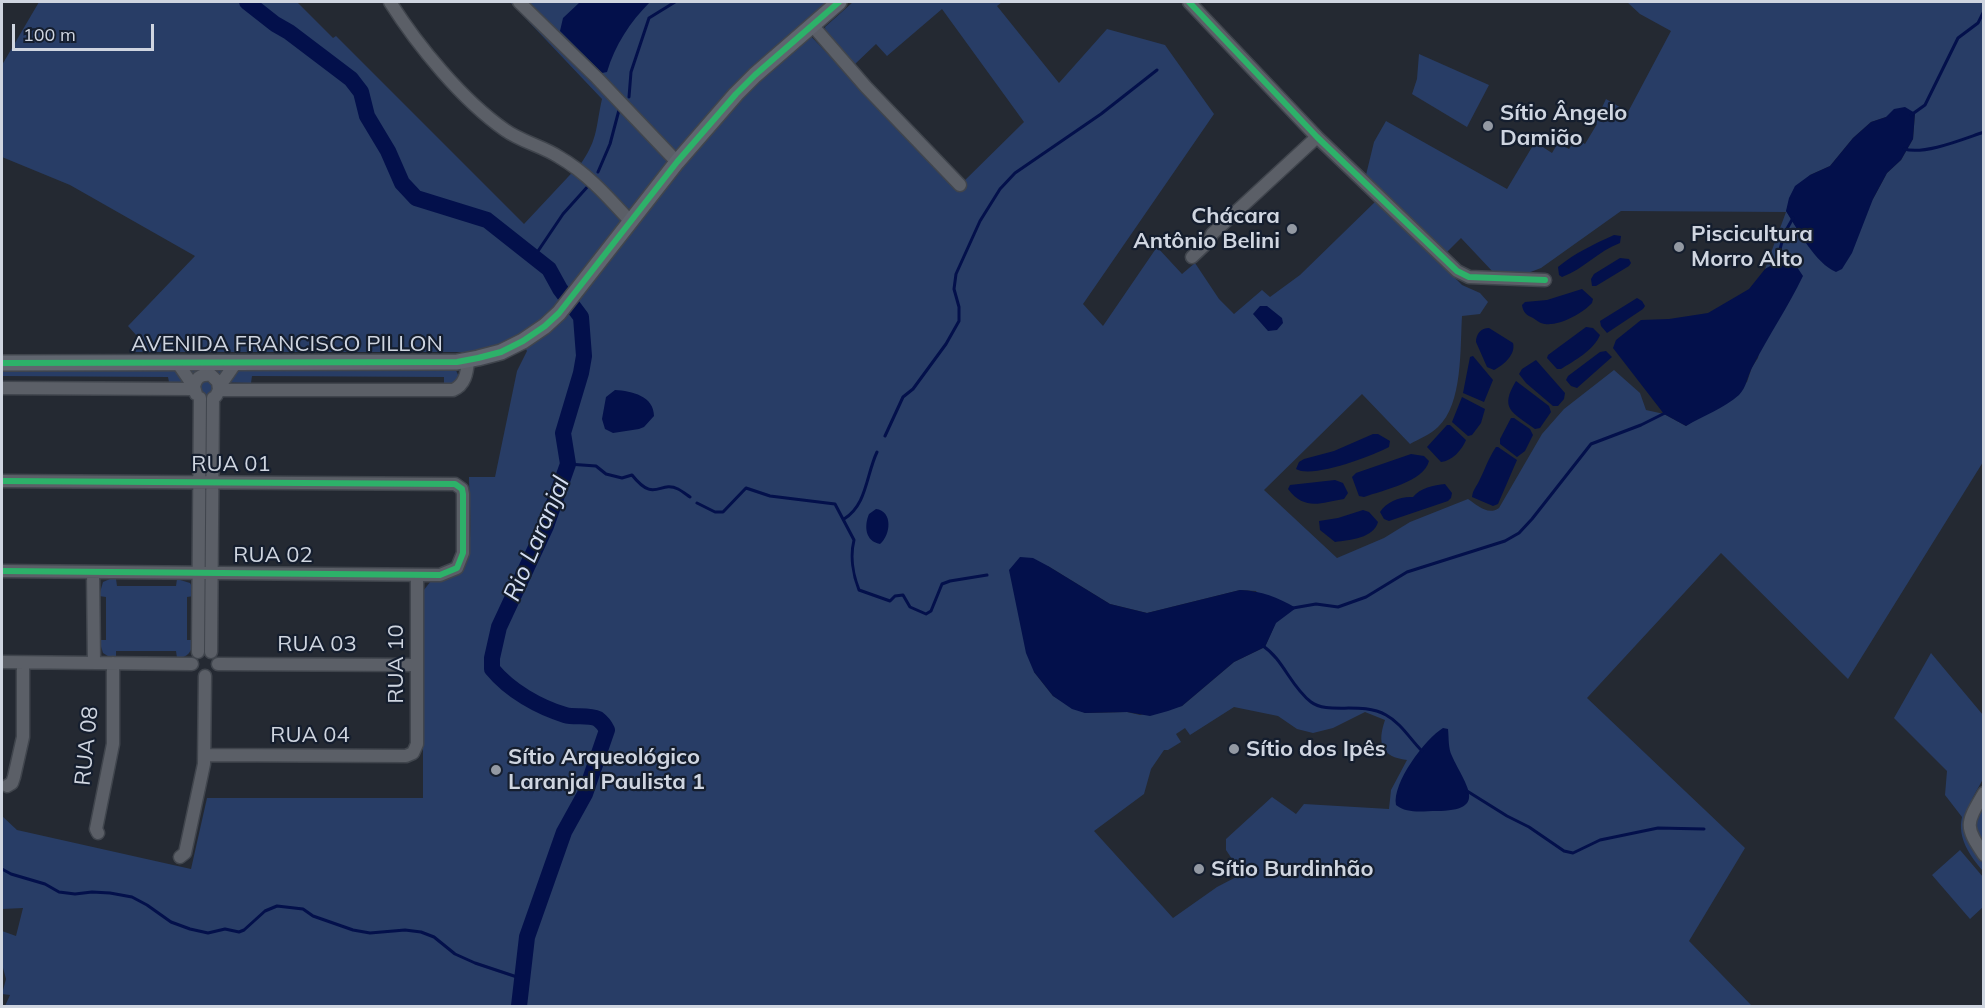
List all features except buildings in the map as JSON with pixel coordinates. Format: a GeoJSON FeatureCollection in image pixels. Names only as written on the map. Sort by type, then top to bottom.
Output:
{"type":"FeatureCollection","features":[{"type":"Feature","properties":{"kind":"main road","name":"AVENIDA FRANCISCO PILLON"},"geometry":{"type":"LineString","coordinates":[[2,363],[468,360],[501,352],[523,341],[559,313],[677,162],[748,81],[840,2]]}},
{"type":"Feature","properties":{"kind":"street"},"geometry":{"type":"LineString","coordinates":[[390,2],[414,38],[467,98],[508,132],[544,148],[570,164],[598,186],[630,221]]}},
{"type":"Feature","properties":{"kind":"street"},"geometry":{"type":"LineString","coordinates":[[519,2],[597,78],[677,162]]}},
{"type":"Feature","properties":{"kind":"street"},"geometry":{"type":"LineString","coordinates":[[1189,2],[1317,137],[1462,274],[1476,278],[1545,280]]}},
{"type":"Feature","properties":{"kind":"street"},"geometry":{"type":"LineString","coordinates":[[812,25],[866,87],[960,185]]}},
{"type":"Feature","properties":{"kind":"street"},"geometry":{"type":"LineString","coordinates":[[1192,257],[1209,241],[1212,234],[1317,137]]}},
{"type":"Feature","properties":{"kind":"street"},"geometry":{"type":"LineString","coordinates":[[2,388],[206,392],[453,390],[460,388],[464,380],[468,360]]}},
{"type":"Feature","properties":{"kind":"street"},"geometry":{"type":"LineString","coordinates":[[206,392],[237,361]]}},
{"type":"Feature","properties":{"kind":"street"},"geometry":{"type":"LineString","coordinates":[[177,362],[206,392],[205,658],[196,673],[205,676],[214,672],[205,658]]}},
{"type":"Feature","properties":{"kind":"street","name":"RUA 01"},"geometry":{"type":"LineString","coordinates":[[2,481],[459,485]]}},
{"type":"Feature","properties":{"kind":"street","name":"RUA 02"},"geometry":{"type":"LineString","coordinates":[[2,571],[443,574],[452,571],[460,564],[464,553],[463,494],[459,485]]}},
{"type":"Feature","properties":{"kind":"street"},"geometry":{"type":"LineString","coordinates":[[93,572],[94,663]]}},
{"type":"Feature","properties":{"kind":"street","name":"RUA 10"},"geometry":{"type":"LineString","coordinates":[[413,753],[417,744],[417,574]]}},
{"type":"Feature","properties":{"kind":"street","name":"RUA 03"},"geometry":{"type":"LineString","coordinates":[[2,662],[113,663],[205,658],[417,666]]}},
{"type":"Feature","properties":{"kind":"street"},"geometry":{"type":"LineString","coordinates":[[7,786],[12,783],[14,777],[23,737],[23,663]]}},
{"type":"Feature","properties":{"kind":"street","name":"RUA 08"},"geometry":{"type":"LineString","coordinates":[[98,833],[96,829],[113,744],[113,663]]}},
{"type":"Feature","properties":{"kind":"street"},"geometry":{"type":"LineString","coordinates":[[180,857],[185,853],[205,755],[205,676]]}},
{"type":"Feature","properties":{"kind":"street","name":"RUA 04"},"geometry":{"type":"LineString","coordinates":[[205,755],[406,756],[413,753]]}},
{"type":"Feature","properties":{"kind":"street"},"geometry":{"type":"LineString","coordinates":[[1983,793],[1968,827],[1983,855]]}},
{"type":"Feature","properties":{"kind":"shaded area"},"geometry":{"type":"Polygon","coordinates":[[[39,2],[297,2],[333,38],[336,36],[524,224],[587,154],[596,132],[602,99],[510,2],[827,2],[800,25],[957,188],[1024,122],[942,9],[887,56],[876,44],[854,65],[826,34],[825,27],[853,2],[1002,2],[997,6],[1059,83],[1107,29],[1165,45],[1214,114],[1083,304],[1103,326],[1157,247],[1182,274],[1195,263],[1219,299],[1234,314],[1262,290],[1270,297],[1300,275],[1377,200],[1462,285],[1480,293],[1488,302],[1480,314],[1462,316],[1456,390],[1446,417],[1435,430],[1410,444],[1362,394],[1264,490],[1337,558],[1384,538],[1410,522],[1468,499],[1487,510],[1499,508],[1542,434],[1564,409],[1614,370],[1640,393],[1646,410],[1664,414],[1686,426],[1747,382],[1758,358],[1777,262],[1765,269],[1786,212],[1621,211],[1541,268],[1528,273],[1493,272],[1461,238],[1444,255],[1365,179],[1374,142],[1386,121],[1507,189],[1535,142],[1552,153],[1558,143],[1569,149],[1576,139],[1585,144],[1597,124],[1595,122],[1606,99],[1628,112],[1671,31],[1640,14],[1627,2],[1983,2],[1983,462],[1848,679],[1721,553],[1587,698],[1745,848],[1689,941],[1752,1006],[5,1006],[10,995],[2,994],[6,979],[2,964],[2,931],[16,936],[23,908],[2,909],[2,816],[17,830],[191,869],[207,798],[423,798],[423,591],[431,581],[455,576],[466,564],[470,541],[469,477],[495,477],[517,371],[527,351],[519,337],[499,346],[467,352],[135,352],[137,336],[128,326],[195,256],[70,185],[2,157],[2,65],[39,2]],[[1915,113],[1886,117],[1871,122],[1853,138],[1830,166],[1810,175],[1786,211],[1809,247],[1873,199],[1887,173],[1901,160],[1913,139],[1915,113]],[[1048,566],[1034,672],[1053,696],[1085,713],[1127,712],[1140,715],[1182,706],[1234,662],[1265,647],[1276,622],[1256,591],[1240,590],[1147,613],[1110,604],[1048,566]],[[1234,707],[1190,735],[1185,728],[1176,734],[1181,742],[1164,750],[1151,769],[1144,794],[1094,831],[1173,918],[1217,887],[1242,874],[1226,850],[1226,839],[1272,797],[1296,814],[1304,804],[1389,809],[1391,790],[1407,760],[1391,756],[1383,748],[1381,736],[1385,720],[1365,712],[1333,728],[1313,733],[1297,729],[1278,716],[1234,707]]]}},
{"type":"Feature","properties":{"kind":"shaded area"},"geometry":{"type":"Polygon","coordinates":[[[580,2],[650,2],[624,34],[607,72],[602,73],[560,31],[563,18],[580,2]]]}},
{"type":"Feature","properties":{"kind":"shaded area"},"geometry":{"type":"Polygon","coordinates":[[[1419,54],[1489,85],[1467,127],[1412,94],[1417,79],[1419,54]]]}},
{"type":"Feature","properties":{"kind":"shaded area"},"geometry":{"type":"Polygon","coordinates":[[[1905,107],[1915,113],[1913,139],[1901,160],[1887,173],[1873,199],[1852,253],[1842,269],[1836,272],[1828,268],[1814,254],[1786,211],[1789,198],[1795,186],[1810,175],[1830,166],[1853,138],[1871,122],[1886,117],[1894,109],[1905,107]]]}},
{"type":"Feature","properties":{"kind":"shaded area"},"geometry":{"type":"Polygon","coordinates":[[[1614,235],[1621,236],[1620,243],[1570,274],[1562,277],[1559,275],[1558,267],[1564,262],[1614,235]]]}},
{"type":"Feature","properties":{"kind":"shaded area"},"geometry":{"type":"Polygon","coordinates":[[[1620,258],[1629,259],[1631,263],[1596,286],[1592,286],[1591,279],[1594,274],[1620,258]]]}},
{"type":"Feature","properties":{"kind":"shaded area"},"geometry":{"type":"Polygon","coordinates":[[[1778,262],[1797,267],[1803,276],[1753,366],[1742,392],[1727,404],[1686,426],[1664,414],[1613,348],[1616,340],[1641,320],[1669,319],[1708,313],[1749,289],[1765,269],[1778,262]]]}},
{"type":"Feature","properties":{"kind":"shaded area"},"geometry":{"type":"Polygon","coordinates":[[[1582,289],[1593,299],[1592,303],[1577,315],[1564,321],[1543,324],[1528,316],[1523,310],[1522,305],[1525,302],[1547,300],[1582,289]]]}},
{"type":"Feature","properties":{"kind":"shaded area"},"geometry":{"type":"Polygon","coordinates":[[[1637,298],[1645,306],[1643,309],[1607,333],[1600,321],[1637,298]]]}},
{"type":"Feature","properties":{"kind":"shaded area"},"geometry":{"type":"Polygon","coordinates":[[[1260,306],[1267,306],[1282,318],[1283,323],[1277,330],[1268,331],[1253,314],[1260,306]]]}},
{"type":"Feature","properties":{"kind":"shaded area"},"geometry":{"type":"Polygon","coordinates":[[[1586,327],[1593,328],[1600,335],[1597,340],[1577,359],[1557,369],[1547,358],[1548,355],[1586,327]]]}},
{"type":"Feature","properties":{"kind":"shaded area"},"geometry":{"type":"Polygon","coordinates":[[[1489,328],[1513,343],[1513,351],[1508,359],[1494,370],[1487,367],[1476,342],[1480,332],[1489,328]]]}},
{"type":"Feature","properties":{"kind":"shaded area"},"geometry":{"type":"Polygon","coordinates":[[[1606,351],[1612,357],[1577,388],[1571,386],[1566,380],[1568,376],[1600,352],[1606,351]]]}},
{"type":"Feature","properties":{"kind":"shaded area"},"geometry":{"type":"Polygon","coordinates":[[[1473,356],[1493,380],[1484,402],[1463,393],[1470,357],[1473,356]]]}},
{"type":"Feature","properties":{"kind":"shaded area"},"geometry":{"type":"Polygon","coordinates":[[[1536,360],[1565,393],[1564,399],[1558,406],[1553,406],[1519,374],[1522,369],[1536,360]]]}},
{"type":"Feature","properties":{"kind":"shaded area"},"geometry":{"type":"Polygon","coordinates":[[[455,368],[459,377],[456,384],[444,384],[444,377],[252,376],[251,383],[214,382],[214,390],[206,396],[201,394],[199,382],[169,382],[168,377],[2,376],[2,370],[455,368]]]}},
{"type":"Feature","properties":{"kind":"shaded area"},"geometry":{"type":"Polygon","coordinates":[[[1516,381],[1549,406],[1551,412],[1540,428],[1535,429],[1514,414],[1508,404],[1516,381]]]}},
{"type":"Feature","properties":{"kind":"shaded area"},"geometry":{"type":"Polygon","coordinates":[[[615,390],[635,393],[650,404],[654,416],[644,427],[613,433],[605,429],[602,419],[606,397],[615,390]]]}},
{"type":"Feature","properties":{"kind":"shaded area"},"geometry":{"type":"Polygon","coordinates":[[[1462,397],[1485,409],[1481,423],[1472,435],[1468,436],[1452,422],[1462,397]]]}},
{"type":"Feature","properties":{"kind":"shaded area"},"geometry":{"type":"Polygon","coordinates":[[[1511,418],[1530,429],[1533,435],[1525,451],[1517,457],[1500,444],[1500,439],[1511,418]]]}},
{"type":"Feature","properties":{"kind":"shaded area"},"geometry":{"type":"Polygon","coordinates":[[[1447,425],[1450,425],[1466,440],[1456,454],[1449,460],[1441,462],[1427,447],[1447,425]]]}},
{"type":"Feature","properties":{"kind":"shaded area"},"geometry":{"type":"Polygon","coordinates":[[[1373,434],[1378,434],[1390,441],[1389,447],[1370,456],[1328,469],[1304,471],[1296,469],[1299,462],[1304,459],[1334,451],[1373,434]]]}},
{"type":"Feature","properties":{"kind":"shaded area"},"geometry":{"type":"Polygon","coordinates":[[[1496,447],[1517,460],[1498,504],[1493,506],[1472,497],[1496,447]]]}},
{"type":"Feature","properties":{"kind":"shaded area"},"geometry":{"type":"Polygon","coordinates":[[[1411,454],[1424,456],[1429,461],[1426,468],[1419,474],[1392,488],[1364,497],[1359,496],[1352,477],[1356,473],[1411,454]]]}},
{"type":"Feature","properties":{"kind":"shaded area"},"geometry":{"type":"Polygon","coordinates":[[[1335,480],[1343,483],[1348,493],[1344,499],[1307,503],[1294,496],[1288,489],[1290,485],[1335,480]]]}},
{"type":"Feature","properties":{"kind":"shaded area"},"geometry":{"type":"Polygon","coordinates":[[[1445,484],[1452,493],[1448,501],[1389,521],[1384,519],[1380,512],[1394,500],[1413,497],[1423,489],[1445,484]]]}},
{"type":"Feature","properties":{"kind":"shaded area"},"geometry":{"type":"Polygon","coordinates":[[[876,509],[882,511],[888,519],[888,529],[880,544],[871,540],[866,528],[869,514],[876,509]]]}},
{"type":"Feature","properties":{"kind":"shaded area"},"geometry":{"type":"Polygon","coordinates":[[[1363,510],[1369,512],[1378,522],[1372,532],[1367,535],[1335,542],[1320,530],[1319,521],[1363,510]]]}},
{"type":"Feature","properties":{"kind":"shaded area"},"geometry":{"type":"Polygon","coordinates":[[[1020,557],[1033,558],[1110,604],[1147,613],[1240,590],[1269,595],[1296,608],[1276,623],[1265,647],[1234,662],[1182,706],[1150,716],[1127,712],[1085,713],[1072,709],[1053,696],[1034,672],[1026,653],[1009,570],[1020,557]]]}},
{"type":"Feature","properties":{"kind":"shaded area"},"geometry":{"type":"Polygon","coordinates":[[[116,579],[117,586],[176,586],[177,579],[190,583],[195,592],[194,596],[187,597],[187,640],[194,640],[189,653],[177,658],[176,651],[116,651],[116,658],[111,658],[103,653],[99,640],[106,640],[106,597],[99,596],[103,582],[116,579]]]}},
{"type":"Feature","properties":{"kind":"shaded area"},"geometry":{"type":"Polygon","coordinates":[[[1931,653],[1983,715],[1983,779],[1972,799],[1983,805],[1983,871],[1969,853],[1963,839],[1962,817],[1945,795],[1947,771],[1894,718],[1931,653]]]}},
{"type":"Feature","properties":{"kind":"shaded area"},"geometry":{"type":"Polygon","coordinates":[[[1443,728],[1448,729],[1449,746],[1467,786],[1468,801],[1453,810],[1415,811],[1400,808],[1396,805],[1396,796],[1404,774],[1419,751],[1443,728]]]}},
{"type":"Feature","properties":{"kind":"shaded area"},"geometry":{"type":"Polygon","coordinates":[[[1960,850],[1983,877],[1983,907],[1970,919],[1932,875],[1960,850]]]}},
{"type":"Feature","properties":{"kind":"waterway","name":"Rio Laranjal"},"geometry":{"type":"LineString","coordinates":[[247,2],[351,79],[361,92],[367,116],[388,151],[402,183],[416,198],[487,220],[549,269],[560,289],[581,317],[584,356],[563,433],[568,464],[546,526],[499,627],[492,658],[492,669],[507,684],[535,703],[565,715],[598,719],[607,730],[585,794],[564,832],[527,937],[519,1006]]}},
{"type":"Feature","properties":{"kind":"waterway"},"geometry":{"type":"LineString","coordinates":[[629,97],[631,72],[649,18],[675,2]]}},
{"type":"Feature","properties":{"kind":"waterway"},"geometry":{"type":"LineString","coordinates":[[1911,115],[1925,105],[1958,38],[1978,23],[1984,11]]}},
{"type":"Feature","properties":{"kind":"waterway"},"geometry":{"type":"LineString","coordinates":[[885,436],[903,397],[913,389],[946,344],[959,321],[959,307],[954,289],[956,274],[980,221],[1000,189],[1015,173],[1101,114],[1157,70]]}},
{"type":"Feature","properties":{"kind":"waterway"},"geometry":{"type":"LineString","coordinates":[[598,172],[610,144],[619,110]]}},
{"type":"Feature","properties":{"kind":"waterway"},"geometry":{"type":"LineString","coordinates":[[1904,149],[1933,148],[1984,132]]}},
{"type":"Feature","properties":{"kind":"waterway"},"geometry":{"type":"LineString","coordinates":[[534,257],[563,214],[589,185]]}},
{"type":"Feature","properties":{"kind":"waterway"},"geometry":{"type":"LineString","coordinates":[[1776,265],[1784,234],[1793,218]]}},
{"type":"Feature","properties":{"kind":"waterway"},"geometry":{"type":"LineString","coordinates":[[1293,608],[1316,604],[1338,607],[1366,597],[1407,572],[1505,541],[1519,533],[1532,519],[1591,444],[1665,413]]}},
{"type":"Feature","properties":{"kind":"waterway"},"geometry":{"type":"LineString","coordinates":[[844,519],[852,513],[862,498],[877,452]]}},
{"type":"Feature","properties":{"kind":"waterway"},"geometry":{"type":"LineString","coordinates":[[568,464],[596,466],[606,474],[622,478],[632,475],[646,488],[656,490],[672,487],[690,497]]}},
{"type":"Feature","properties":{"kind":"waterway"},"geometry":{"type":"LineString","coordinates":[[697,503],[715,512],[723,512],[746,488],[770,496],[835,504],[854,540],[853,565],[859,590],[890,601],[895,596],[903,595],[910,607],[926,614],[931,611],[942,584],[987,575]]}},
{"type":"Feature","properties":{"kind":"waterway"},"geometry":{"type":"LineString","coordinates":[[1263,646],[1276,658],[1298,689],[1311,702],[1326,708],[1366,709],[1386,715],[1401,727],[1422,751]]}},
{"type":"Feature","properties":{"kind":"waterway"},"geometry":{"type":"LineString","coordinates":[[1467,791],[1529,827],[1564,851],[1573,853],[1600,840],[1658,828],[1704,829]]}},
{"type":"Feature","properties":{"kind":"waterway"},"geometry":{"type":"LineString","coordinates":[[2,869],[45,884],[59,892],[110,893],[132,897],[171,922],[208,933],[225,929],[239,932],[265,911],[277,906],[303,909],[313,916],[353,930],[370,933],[405,930],[421,932],[434,937],[455,954],[523,979]]}},
{"type":"Feature","properties":{"kind":"cycle path"},"geometry":{"type":"LineString","coordinates":[[2,363],[457,362],[501,352],[523,341],[559,313],[677,162],[736,94],[839,2]]}},
{"type":"Feature","properties":{"kind":"cycle path"},"geometry":{"type":"LineString","coordinates":[[1189,2],[1317,137],[1457,271],[1469,277],[1545,280]]}},
{"type":"Feature","properties":{"kind":"cycle path"},"geometry":{"type":"LineString","coordinates":[[2,481],[455,484],[462,489],[463,494],[463,553],[457,568],[440,575],[2,571]]}},
{"type":"Feature","properties":{"kind":"place","name":"Sítio Ângelo Damião"},"geometry":{"type":"Point","coordinates":[1488,126]}},
{"type":"Feature","properties":{"kind":"place","name":"Chácara Antônio Belini"},"geometry":{"type":"Point","coordinates":[1292,229]}},
{"type":"Feature","properties":{"kind":"place","name":"Piscicultura Morro Alto"},"geometry":{"type":"Point","coordinates":[1679,247]}},
{"type":"Feature","properties":{"kind":"place","name":"Sítio dos Ipês"},"geometry":{"type":"Point","coordinates":[1234,749]}},
{"type":"Feature","properties":{"kind":"place","name":"Sítio Arqueológico Laranjal Paulista 1"},"geometry":{"type":"Point","coordinates":[496,770]}},
{"type":"Feature","properties":{"kind":"place","name":"Sítio Burdinhão"},"geometry":{"type":"Point","coordinates":[1199,869]}}]}
